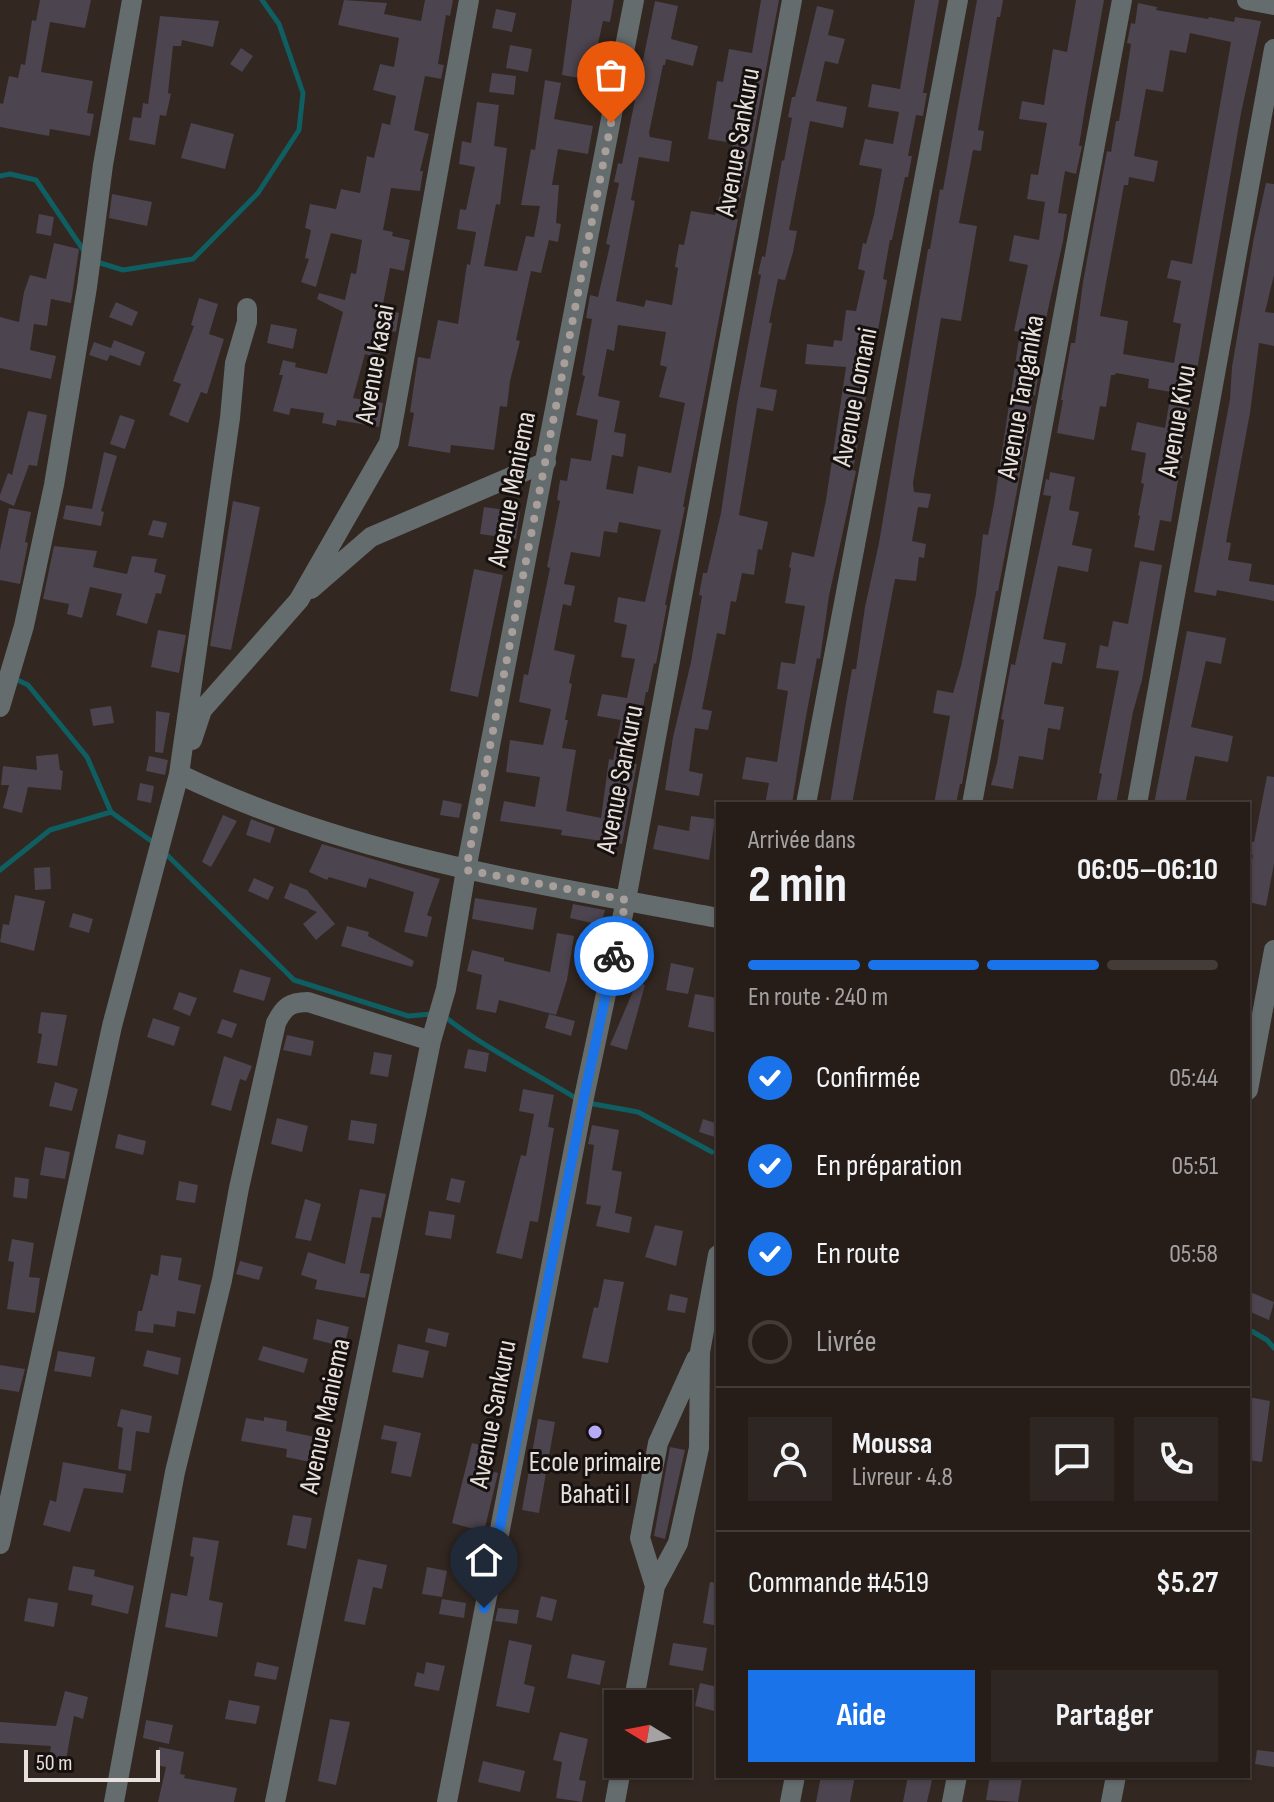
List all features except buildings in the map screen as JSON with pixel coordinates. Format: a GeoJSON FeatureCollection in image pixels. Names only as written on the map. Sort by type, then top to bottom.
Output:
{"type":"FeatureCollection","features":[{"type":"Feature","properties":{"kind":"street"},"geometry":{"type":"LineString","coordinates":[[0,707],[24,626],[54,485],[85,301],[103,165],[132,0]]}},
{"type":"Feature","properties":{"kind":"street","name":"Avenue kasai"},"geometry":{"type":"LineString","coordinates":[[179,774],[202,710],[299,600],[389,443],[469,0]]}},
{"type":"Feature","properties":{"kind":"street","name":"Avenue Maniema"},"geometry":{"type":"LineString","coordinates":[[275,1802],[431,1041],[446,989],[466,870],[634,0]]}},
{"type":"Feature","properties":{"kind":"street","name":"Avenue Sankuru"},"geometry":{"type":"LineString","coordinates":[[447,1802],[583,1102],[626,900],[792,0]]}},
{"type":"Feature","properties":{"kind":"street","name":"Avenue Lomani"},"geometry":{"type":"LineString","coordinates":[[806,802],[958,0]]}},
{"type":"Feature","properties":{"kind":"street","name":"Avenue Tanganika"},"geometry":{"type":"LineString","coordinates":[[972,802],[1122,0]]}},
{"type":"Feature","properties":{"kind":"street"},"geometry":{"type":"LineString","coordinates":[[1247,0],[1274,5]]}},
{"type":"Feature","properties":{"kind":"street","name":"Avenue Kivu"},"geometry":{"type":"LineString","coordinates":[[1137,802],[1274,49]]}},
{"type":"Feature","properties":{"kind":"street"},"geometry":{"type":"LineString","coordinates":[[0,1544],[112,1026],[179,774],[230,418],[235,363],[247,322],[247,308]]}},
{"type":"Feature","properties":{"kind":"street"},"geometry":{"type":"LineString","coordinates":[[299,600],[371,537],[546,462]]}},
{"type":"Feature","properties":{"kind":"street"},"geometry":{"type":"LineString","coordinates":[[179,774],[272,815],[466,870],[716,918]]}},
{"type":"Feature","properties":{"kind":"street"},"geometry":{"type":"LineString","coordinates":[[1250,1079],[1274,950]]}},
{"type":"Feature","properties":{"kind":"street"},"geometry":{"type":"LineString","coordinates":[[114,1802],[175,1472],[222,1280],[276,1023],[283,1008],[294,1002],[308,1002],[431,1041]]}},
{"type":"Feature","properties":{"kind":"street"},"geometry":{"type":"LineString","coordinates":[[636,1690],[655,1586],[678,1543],[699,1448],[700,1352],[716,1266]]}},
{"type":"Feature","properties":{"kind":"street"},"geometry":{"type":"LineString","coordinates":[[655,1586],[640,1538],[658,1443],[700,1352]]}},
{"type":"Feature","properties":{"kind":"street"},"geometry":{"type":"LineString","coordinates":[[615,1802],[619,1778]]}},
{"type":"Feature","properties":{"kind":"street"},"geometry":{"type":"LineString","coordinates":[[790,1802],[795,1778]]}},
{"type":"Feature","properties":{"kind":"street"},"geometry":{"type":"LineString","coordinates":[[952,1802],[957,1778]]}},
{"type":"Feature","properties":{"kind":"street"},"geometry":{"type":"LineString","coordinates":[[1111,1802],[1116,1778]]}},
{"type":"Feature","properties":{"kind":"waterway"},"geometry":{"type":"LineString","coordinates":[[97,262],[123,270],[193,259],[258,193],[299,130],[303,93],[279,24],[262,0]]}},
{"type":"Feature","properties":{"kind":"waterway"},"geometry":{"type":"LineString","coordinates":[[0,176],[10,174],[36,180],[84,251]]}},
{"type":"Feature","properties":{"kind":"waterway"},"geometry":{"type":"LineString","coordinates":[[13,678],[28,685],[87,757],[111,812],[154,843]]}},
{"type":"Feature","properties":{"kind":"waterway"},"geometry":{"type":"LineString","coordinates":[[0,870],[50,830],[111,812]]}},
{"type":"Feature","properties":{"kind":"waterway"},"geometry":{"type":"LineString","coordinates":[[164,852],[294,980],[408,1016],[432,1014]]}},
{"type":"Feature","properties":{"kind":"waterway"},"geometry":{"type":"LineString","coordinates":[[445,1017],[579,1100]]}},
{"type":"Feature","properties":{"kind":"waterway"},"geometry":{"type":"LineString","coordinates":[[588,1103],[638,1112],[712,1152]]}},
{"type":"Feature","properties":{"kind":"waterway"},"geometry":{"type":"LineString","coordinates":[[1250,1330],[1274,1348]]}},
{"type":"Feature","properties":{"kind":"way so far"},"geometry":{"type":"LineString","coordinates":[[611,123],[466,870],[626,900],[614,956]]}},
{"type":"Feature","properties":{"kind":"place","name":"Ecole primaire Bahati I"},"geometry":{"type":"Point","coordinates":[595,1432]}},
{"type":"Feature","properties":{"kind":"route"},"geometry":{"type":"LineString","coordinates":[[484,1608],[614,956]]}}]}
